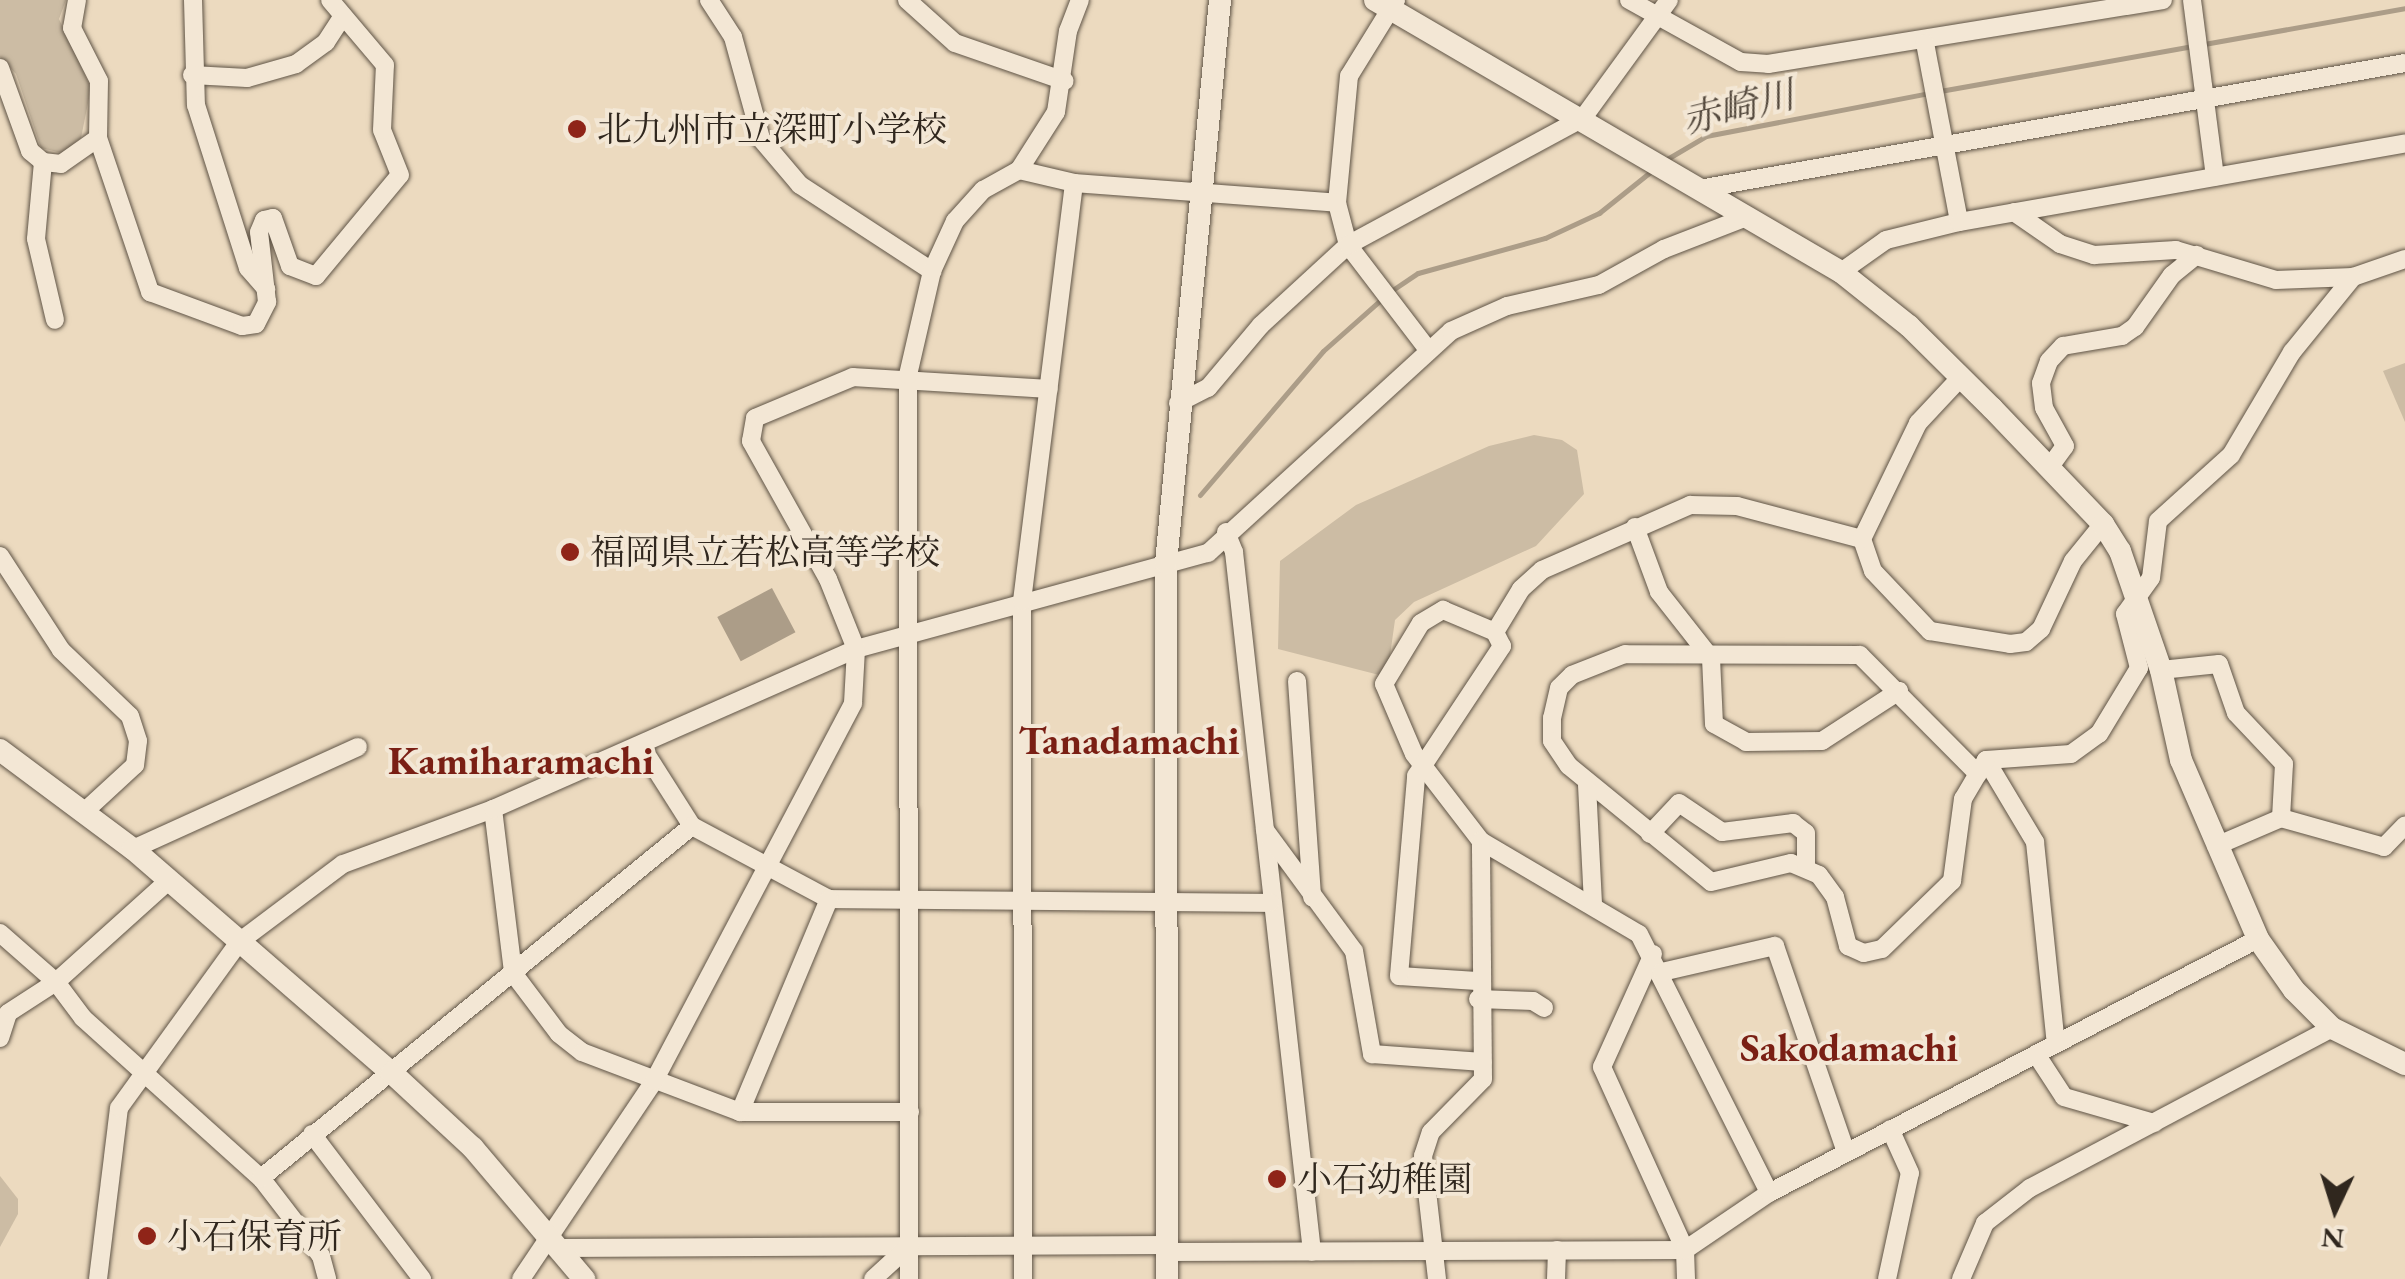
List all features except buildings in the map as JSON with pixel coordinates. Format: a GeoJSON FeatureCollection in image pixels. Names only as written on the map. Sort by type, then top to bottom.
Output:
{"type":"FeatureCollection","features":[{"type":"Feature","properties":{"kind":"street"},"geometry":{"type":"LineString","coordinates":[[77,0],[72,28],[98,81],[98,138],[150,292],[242,326],[256,324],[263,314],[266,289],[259,232],[264,220],[273,218],[290,266],[316,276],[400,175],[380,112],[388,74],[330,0]]}},
{"type":"Feature","properties":{"kind":"street"},"geometry":{"type":"LineString","coordinates":[[193,0],[192,75],[248,268],[266,289]]}},
{"type":"Feature","properties":{"kind":"street"},"geometry":{"type":"LineString","coordinates":[[709,0],[734,37],[761,139],[800,185],[932,271]]}},
{"type":"Feature","properties":{"kind":"street"},"geometry":{"type":"LineString","coordinates":[[907,0],[956,42],[1065,80]]}},
{"type":"Feature","properties":{"kind":"street"},"geometry":{"type":"LineString","coordinates":[[909,1279],[908,376],[932,271],[955,221],[983,190],[1018,170],[1056,112],[1065,80],[1068,31],[1080,0]]}},
{"type":"Feature","properties":{"kind":"street"},"geometry":{"type":"LineString","coordinates":[[1167,1279],[1166,563],[1178,402],[1220,0]]}},
{"type":"Feature","properties":{"kind":"street"},"geometry":{"type":"LineString","coordinates":[[1630,0],[1741,62],[1925,42],[2163,0]]}},
{"type":"Feature","properties":{"kind":"street"},"geometry":{"type":"LineString","coordinates":[[1178,402],[1208,388],[1261,325],[1348,245],[1583,118],[1669,0]]}},
{"type":"Feature","properties":{"kind":"street"},"geometry":{"type":"LineString","coordinates":[[2192,0],[2216,177]]}},
{"type":"Feature","properties":{"kind":"street"},"geometry":{"type":"LineString","coordinates":[[1426,348],[1348,245],[1337,203],[1349,76],[1387,3],[1841,272],[1962,377],[2102,524],[2138,592],[2181,760],[2258,939],[2294,990],[2332,1028],[2405,1064]]}},
{"type":"Feature","properties":{"kind":"street"},"geometry":{"type":"LineString","coordinates":[[192,75],[247,78],[296,64],[326,42],[343,16]]}},
{"type":"Feature","properties":{"kind":"street"},"geometry":{"type":"LineString","coordinates":[[1925,42],[1959,222]]}},
{"type":"Feature","properties":{"kind":"street"},"geometry":{"type":"LineString","coordinates":[[1699,189],[2405,63]]}},
{"type":"Feature","properties":{"kind":"street"},"geometry":{"type":"LineString","coordinates":[[0,70],[30,150],[43,162],[60,164],[98,138]]}},
{"type":"Feature","properties":{"kind":"street"},"geometry":{"type":"LineString","coordinates":[[1841,272],[1886,240],[1959,222],[2405,143]]}},
{"type":"Feature","properties":{"kind":"street"},"geometry":{"type":"LineString","coordinates":[[43,162],[36,238],[55,320]]}},
{"type":"Feature","properties":{"kind":"street"},"geometry":{"type":"LineString","coordinates":[[1018,170],[1074,182],[1202,196],[1337,203]]}},
{"type":"Feature","properties":{"kind":"street"},"geometry":{"type":"LineString","coordinates":[[1022,1279],[1022,601],[1074,182]]}},
{"type":"Feature","properties":{"kind":"street"},"geometry":{"type":"LineString","coordinates":[[2014,212],[2060,244],[2094,255],[2176,250],[2276,280],[2353,278],[2405,259]]}},
{"type":"Feature","properties":{"kind":"street"},"geometry":{"type":"LineString","coordinates":[[98,1279],[118,1108],[239,942],[343,864],[493,809],[856,649],[909,631],[1208,552],[1426,348],[1478,316],[1599,286],[1664,249],[1747,217]]}},
{"type":"Feature","properties":{"kind":"street"},"geometry":{"type":"LineString","coordinates":[[2049,468],[2065,446],[2044,408],[2041,382],[2048,361],[2063,346],[2122,336],[2136,326],[2172,275],[2197,256]]}},
{"type":"Feature","properties":{"kind":"street"},"geometry":{"type":"LineString","coordinates":[[1982,767],[2071,754],[2099,734],[2139,668],[2124,614],[2150,578],[2158,521],[2231,455],[2292,352],[2353,278]]}},
{"type":"Feature","properties":{"kind":"street"},"geometry":{"type":"LineString","coordinates":[[521,1279],[553,1241],[654,1081],[771,867],[853,703],[856,649],[828,579],[749,428],[755,418],[853,377],[908,376],[1048,389]]}},
{"type":"Feature","properties":{"kind":"street"},"geometry":{"type":"LineString","coordinates":[[1962,377],[1918,423],[1862,539],[1872,571],[1930,631],[2010,644],[2026,642],[2042,628],[2073,561],[2102,524]]}},
{"type":"Feature","properties":{"kind":"street"},"geometry":{"type":"LineString","coordinates":[[1495,632],[1521,589],[1542,570],[1690,505],[1717,502],[1862,539]]}},
{"type":"Feature","properties":{"kind":"street"},"geometry":{"type":"LineString","coordinates":[[1635,527],[1659,592],[1711,658],[1714,724],[1746,742],[1822,740],[1899,691]]}},
{"type":"Feature","properties":{"kind":"street"},"geometry":{"type":"LineString","coordinates":[[1226,532],[1234,552],[1270,904],[1312,1252]]}},
{"type":"Feature","properties":{"kind":"street"},"geometry":{"type":"LineString","coordinates":[[0,556],[61,650],[130,716],[135,765],[85,811]]}},
{"type":"Feature","properties":{"kind":"street"},"geometry":{"type":"LineString","coordinates":[[1544,1008],[1533,1002],[1399,976],[1421,764],[1458,722],[1502,646],[1495,632],[1443,610],[1421,623],[1380,684],[1421,764],[1481,842],[1640,934],[1769,1193]]}},
{"type":"Feature","properties":{"kind":"street"},"geometry":{"type":"LineString","coordinates":[[1806,866],[1711,882],[1587,785],[1552,741],[1560,688],[1572,675],[1625,654],[1711,658],[1860,655],[1982,767],[2036,842],[2056,1044]]}},
{"type":"Feature","properties":{"kind":"street"},"geometry":{"type":"LineString","coordinates":[[2161,670],[2220,664],[2236,713],[2284,764],[2281,818]]}},
{"type":"Feature","properties":{"kind":"street"},"geometry":{"type":"LineString","coordinates":[[1297,682],[1312,898]]}},
{"type":"Feature","properties":{"kind":"street"},"geometry":{"type":"LineString","coordinates":[[641,746],[692,826],[829,900],[1166,899],[1270,904]]}},
{"type":"Feature","properties":{"kind":"street"},"geometry":{"type":"LineString","coordinates":[[133,850],[358,747]]}},
{"type":"Feature","properties":{"kind":"street"},"geometry":{"type":"LineString","coordinates":[[0,750],[133,850],[392,1072],[473,1148],[584,1279]]}},
{"type":"Feature","properties":{"kind":"street"},"geometry":{"type":"LineString","coordinates":[[1650,834],[1679,803],[1722,832],[1793,823],[1806,834],[1806,866],[1835,896],[1848,946],[1864,953],[1882,949],[1952,881],[1963,799],[1982,767]]}},
{"type":"Feature","properties":{"kind":"street"},"geometry":{"type":"LineString","coordinates":[[1587,785],[1593,905]]}},
{"type":"Feature","properties":{"kind":"street"},"geometry":{"type":"LineString","coordinates":[[493,809],[513,973],[559,1034],[582,1052],[740,1112],[910,1112]]}},
{"type":"Feature","properties":{"kind":"street"},"geometry":{"type":"LineString","coordinates":[[2216,846],[2281,818],[2384,846],[2405,826]]}},
{"type":"Feature","properties":{"kind":"street"},"geometry":{"type":"LineString","coordinates":[[1262,825],[1354,952],[1372,1054],[1483,1062]]}},
{"type":"Feature","properties":{"kind":"street"},"geometry":{"type":"LineString","coordinates":[[261,1178],[692,826]]}},
{"type":"Feature","properties":{"kind":"street"},"geometry":{"type":"LineString","coordinates":[[1437,1279],[1437,1250],[1424,1156],[1431,1132],[1476,1094],[1483,1062],[1478,990],[1481,842]]}},
{"type":"Feature","properties":{"kind":"street"},"geometry":{"type":"LineString","coordinates":[[0,1038],[8,1014],[56,982],[168,880]]}},
{"type":"Feature","properties":{"kind":"street"},"geometry":{"type":"LineString","coordinates":[[740,1112],[829,900]]}},
{"type":"Feature","properties":{"kind":"street"},"geometry":{"type":"LineString","coordinates":[[0,932],[56,982],[84,1018],[261,1178],[321,1256],[327,1279]]}},
{"type":"Feature","properties":{"kind":"street"},"geometry":{"type":"LineString","coordinates":[[553,1241],[1312,1252],[1685,1250],[1769,1193],[2258,939]]}},
{"type":"Feature","properties":{"kind":"street"},"geometry":{"type":"LineString","coordinates":[[1662,972],[1775,946],[1846,1152]]}},
{"type":"Feature","properties":{"kind":"street"},"geometry":{"type":"LineString","coordinates":[[1653,954],[1602,1067],[1685,1250],[1686,1279]]}},
{"type":"Feature","properties":{"kind":"street"},"geometry":{"type":"LineString","coordinates":[[1961,1279],[1985,1223],[2030,1188],[2332,1028]]}},
{"type":"Feature","properties":{"kind":"street"},"geometry":{"type":"LineString","coordinates":[[2036,1054],[2064,1097],[2154,1123]]}},
{"type":"Feature","properties":{"kind":"street"},"geometry":{"type":"LineString","coordinates":[[1887,1279],[1910,1174],[1890,1129]]}},
{"type":"Feature","properties":{"kind":"street"},"geometry":{"type":"LineString","coordinates":[[312,1134],[422,1279]]}},
{"type":"Feature","properties":{"kind":"street"},"geometry":{"type":"LineString","coordinates":[[872,1279],[909,1246]]}},
{"type":"Feature","properties":{"kind":"street"},"geometry":{"type":"LineString","coordinates":[[1556,1279],[1557,1250]]}},
{"type":"Feature","properties":{"kind":"shaded area"},"geometry":{"type":"Polygon","coordinates":[[[0,0],[66,0],[59,19],[91,88],[81,138],[62,153],[41,148],[16,74],[0,57],[0,0]]]}},
{"type":"Feature","properties":{"kind":"shaded area"},"geometry":{"type":"Polygon","coordinates":[[[2405,363],[2405,422],[2383,371],[2405,363]]]}},
{"type":"Feature","properties":{"kind":"shaded area"},"geometry":{"type":"Polygon","coordinates":[[[1534,435],[1562,440],[1577,450],[1584,494],[1536,546],[1414,602],[1395,620],[1387,677],[1278,649],[1280,561],[1356,505],[1489,446],[1534,435]]]}},
{"type":"Feature","properties":{"kind":"shaded area"},"geometry":{"type":"Polygon","coordinates":[[[772,588],[795,632],[741,661],[717,617],[772,588]]]}},
{"type":"Feature","properties":{"kind":"shaded area"},"geometry":{"type":"Polygon","coordinates":[[[0,1176],[18,1199],[18,1214],[0,1247],[0,1176]]]}},
{"type":"Feature","properties":{"kind":"waterway","name":"赤崎川"},"geometry":{"type":"LineString","coordinates":[[1940,91],[2405,8]]}},
{"type":"Feature","properties":{"kind":"waterway","name":"赤崎川"},"geometry":{"type":"LineString","coordinates":[[1662,162],[1706,136],[1930,93]]}},
{"type":"Feature","properties":{"kind":"waterway"},"geometry":{"type":"LineString","coordinates":[[1391,291],[1418,273],[1545,238],[1599,213],[1654,169]]}},
{"type":"Feature","properties":{"kind":"waterway","name":"赤崎川"},"geometry":{"type":"LineString","coordinates":[[1200,495],[1323,351],[1383,298]]}},
{"type":"Feature","properties":{"kind":"place","name":"北九州市立深町小学校"},"geometry":{"type":"Point","coordinates":[577,129]}},
{"type":"Feature","properties":{"kind":"place","name":"福岡県立若松高等学校"},"geometry":{"type":"Point","coordinates":[570,552]}},
{"type":"Feature","properties":{"kind":"place","name":"小石幼稚園"},"geometry":{"type":"Point","coordinates":[1277,1179]}},
{"type":"Feature","properties":{"kind":"place","name":"小石保育所"},"geometry":{"type":"Point","coordinates":[147,1236]}},
{"type":"Feature","properties":{"kind":"district","name":"Tanadamachi"},"geometry":{"type":"Point","coordinates":[1129,740]}},
{"type":"Feature","properties":{"kind":"district","name":"Kamiharamachi"},"geometry":{"type":"Point","coordinates":[521,760]}},
{"type":"Feature","properties":{"kind":"district","name":"Sakodamachi"},"geometry":{"type":"Point","coordinates":[1849,1047]}}]}
